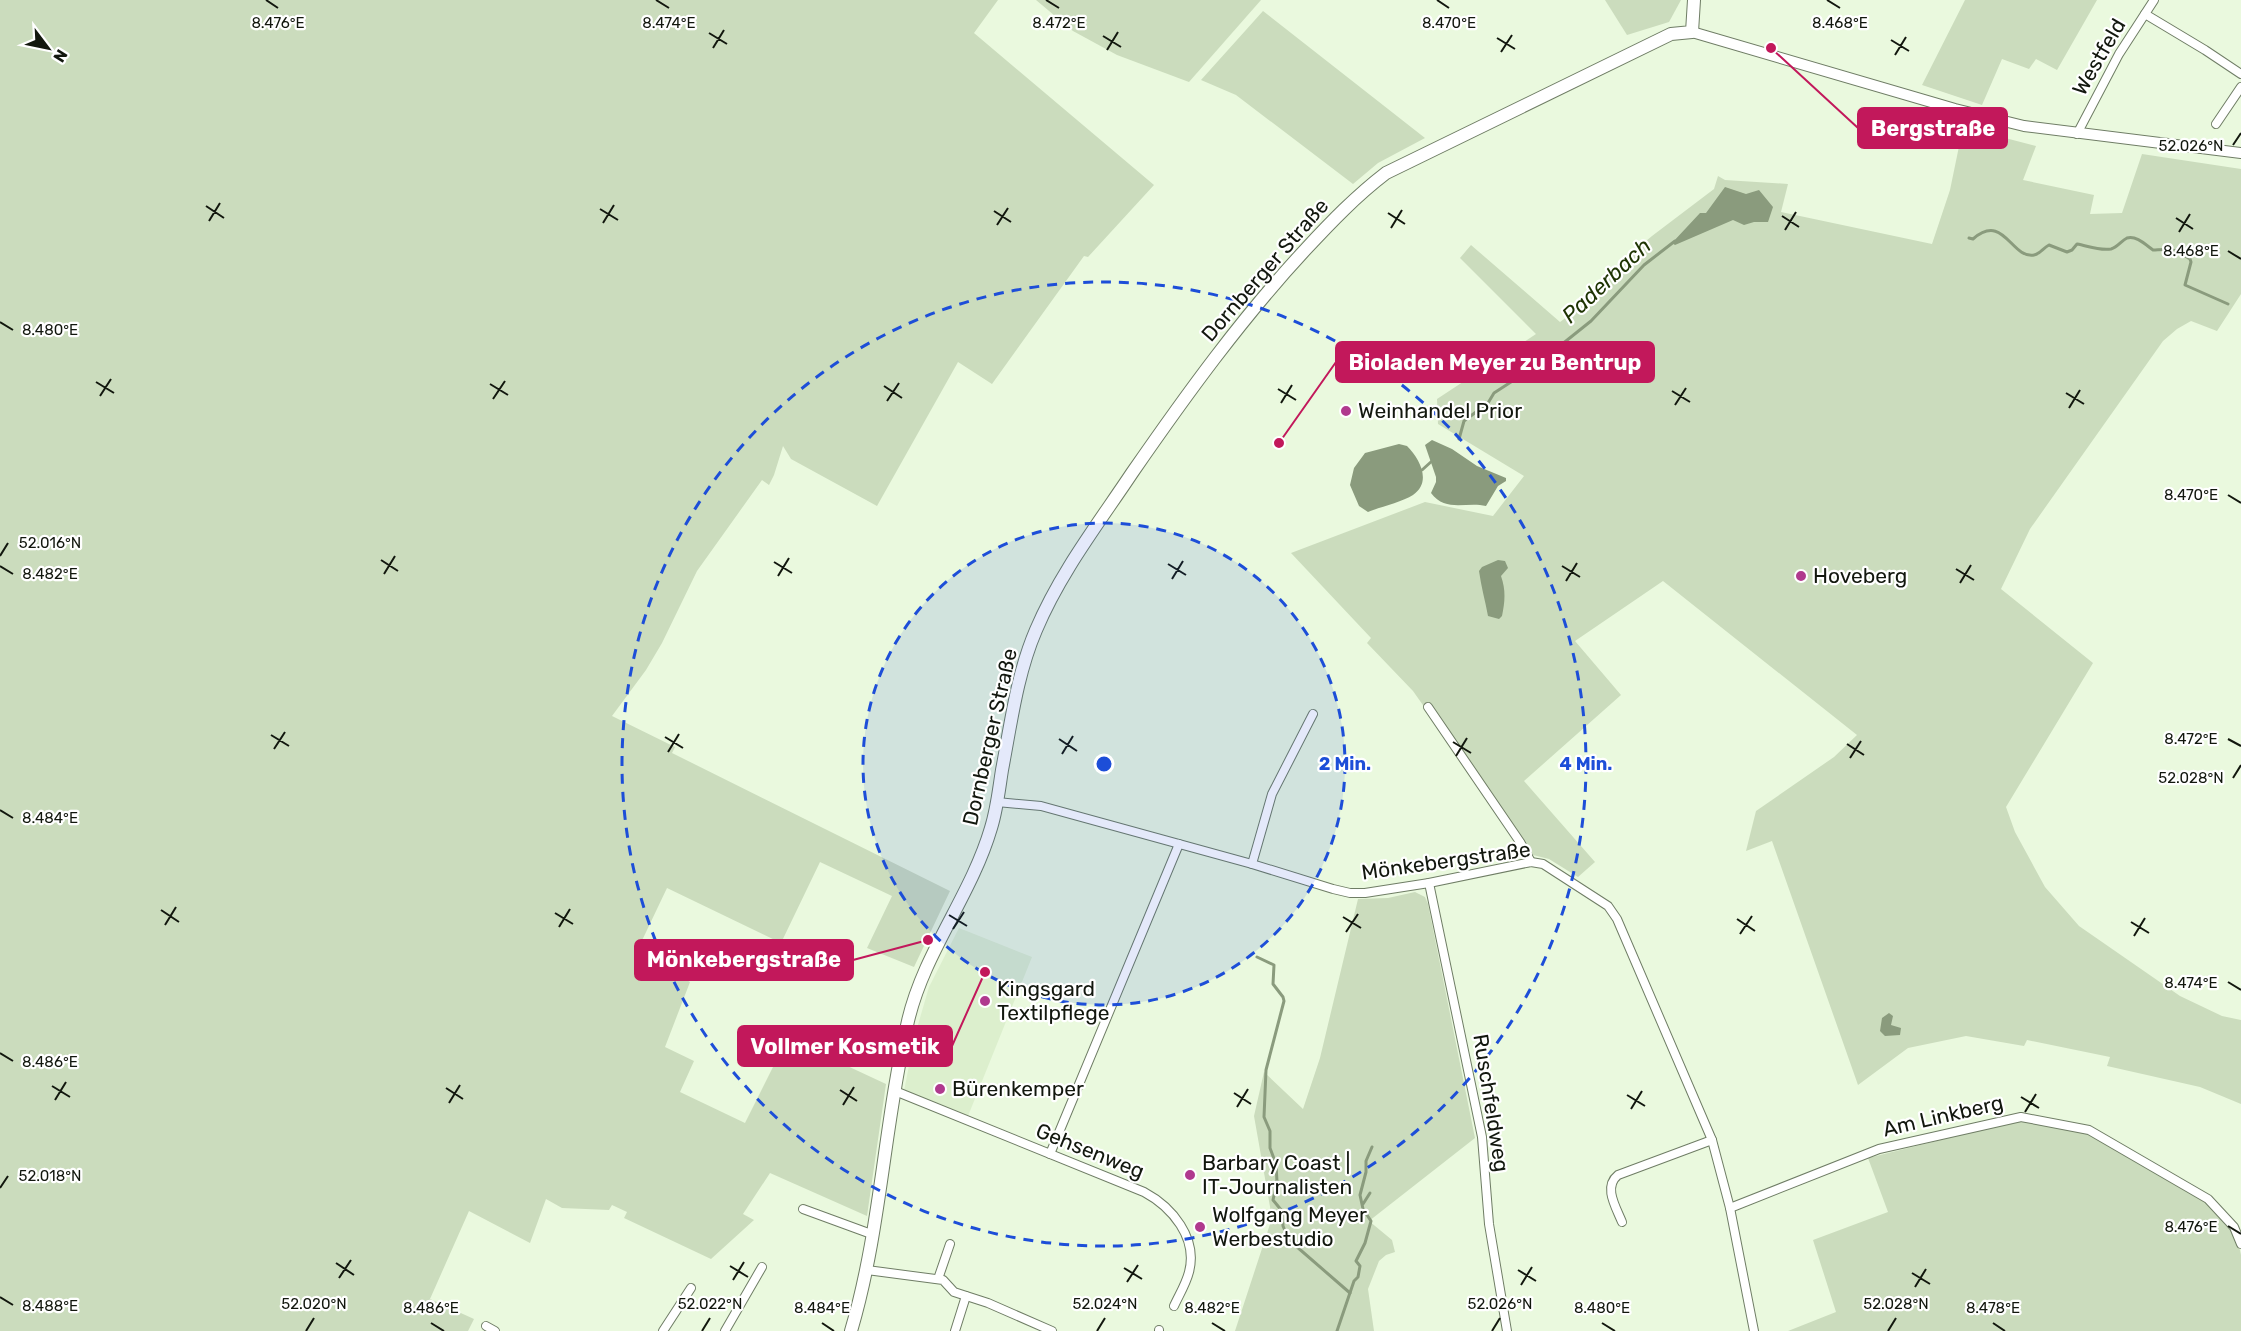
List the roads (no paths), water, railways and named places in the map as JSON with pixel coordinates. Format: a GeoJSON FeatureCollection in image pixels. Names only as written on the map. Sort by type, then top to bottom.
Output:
{"type":"FeatureCollection","features":[{"type":"Feature","properties":{"kind":"main road"},"geometry":{"type":"LineString","coordinates":[[1692,32],[1694,0]]}},
{"type":"Feature","properties":{"kind":"main road","name":"Dornberger Straße"},"geometry":{"type":"LineString","coordinates":[[851,1331],[874,1235],[895,1091],[917,988],[973,874],[991,828],[1024,661],[1036,630],[1067,568],[1222,347],[1274,283],[1359,193],[1386,173],[1671,34],[1692,32]]}},
{"type":"Feature","properties":{"kind":"street","name":"Westfeld"},"geometry":{"type":"LineString","coordinates":[[2078,134],[2096,96],[2154,0]]}},
{"type":"Feature","properties":{"kind":"street"},"geometry":{"type":"LineString","coordinates":[[2145,14],[2241,74]]}},
{"type":"Feature","properties":{"kind":"street","name":"Dornberger Straße"},"geometry":{"type":"LineString","coordinates":[[1692,32],[1955,109],[2024,126],[2241,153]]}},
{"type":"Feature","properties":{"kind":"street"},"geometry":{"type":"LineString","coordinates":[[2216,124],[2241,87]]}},
{"type":"Feature","properties":{"kind":"street"},"geometry":{"type":"LineString","coordinates":[[1428,707],[1520,842],[1531,862]]}},
{"type":"Feature","properties":{"kind":"street"},"geometry":{"type":"LineString","coordinates":[[1252,864],[1272,794],[1313,714]]}},
{"type":"Feature","properties":{"kind":"street","name":"Mönkebergstraße"},"geometry":{"type":"LineString","coordinates":[[997,802],[1041,806],[1350,893],[1365,893],[1429,883],[1531,862],[1543,864],[1608,906],[1617,919],[1712,1140],[1730,1208],[1754,1331]]}},
{"type":"Feature","properties":{"kind":"street"},"geometry":{"type":"LineString","coordinates":[[1050,1154],[1179,844]]}},
{"type":"Feature","properties":{"kind":"street","name":"Ruschfeldweg"},"geometry":{"type":"LineString","coordinates":[[1429,883],[1482,1137],[1489,1224],[1507,1331]]}},
{"type":"Feature","properties":{"kind":"street","name":"Gehsenweg"},"geometry":{"type":"LineString","coordinates":[[895,1091],[1144,1192],[1158,1200],[1177,1218],[1184,1231],[1191,1255],[1189,1271],[1174,1306]]}},
{"type":"Feature","properties":{"kind":"street","name":"Am Linkberg"},"geometry":{"type":"LineString","coordinates":[[1730,1208],[1879,1149],[2021,1117],[2089,1130],[2208,1199],[2234,1227],[2241,1244]]}},
{"type":"Feature","properties":{"kind":"street"},"geometry":{"type":"LineString","coordinates":[[1622,1222],[1610,1187],[1611,1180],[1617,1175],[1712,1140]]}},
{"type":"Feature","properties":{"kind":"street"},"geometry":{"type":"LineString","coordinates":[[803,1209],[874,1235]]}},
{"type":"Feature","properties":{"kind":"street"},"geometry":{"type":"LineString","coordinates":[[938,1279],[950,1244]]}},
{"type":"Feature","properties":{"kind":"street"},"geometry":{"type":"LineString","coordinates":[[725,1331],[762,1267]]}},
{"type":"Feature","properties":{"kind":"street"},"geometry":{"type":"LineString","coordinates":[[867,1270],[938,1279],[954,1292],[988,1303],[1052,1331]]}},
{"type":"Feature","properties":{"kind":"street"},"geometry":{"type":"LineString","coordinates":[[663,1331],[691,1288]]}},
{"type":"Feature","properties":{"kind":"street"},"geometry":{"type":"LineString","coordinates":[[955,1331],[966,1296]]}},
{"type":"Feature","properties":{"kind":"street"},"geometry":{"type":"LineString","coordinates":[[486,1326],[495,1331]]}},
{"type":"Feature","properties":{"kind":"waterway","name":"Paderbach"},"geometry":{"type":"LineString","coordinates":[[1969,238],[1973,239],[1984,232],[2000,233],[2019,250],[2034,255],[2049,245],[2067,252],[2077,244],[2107,249],[2113,248],[2127,238],[2134,238],[2153,250],[2173,250],[2190,259],[2185,285],[2228,304]]}},
{"type":"Feature","properties":{"kind":"waterway","name":"Paderbach"},"geometry":{"type":"LineString","coordinates":[[1459,439],[1464,421],[1488,403],[1494,393],[1531,369],[1591,321],[1644,265],[1675,241]]}},
{"type":"Feature","properties":{"kind":"waterway","name":"Paderbach"},"geometry":{"type":"LineString","coordinates":[[1422,470],[1432,461]]}},
{"type":"Feature","properties":{"kind":"waterway"},"geometry":{"type":"LineString","coordinates":[[1257,957],[1274,965],[1273,984],[1284,1001],[1266,1070],[1264,1117],[1270,1131],[1270,1148],[1276,1164],[1277,1182],[1273,1200],[1282,1211],[1283,1226],[1289,1240],[1350,1293]]}},
{"type":"Feature","properties":{"kind":"waterway"},"geometry":{"type":"LineString","coordinates":[[1337,1331],[1354,1281],[1358,1277],[1360,1266],[1356,1261],[1365,1243],[1371,1221],[1363,1209],[1360,1195],[1366,1172],[1366,1161],[1372,1147]]}},
{"type":"Feature","properties":{"kind":"waterway"},"geometry":{"type":"LineString","coordinates":[[1363,1204],[1370,1193]]}},
{"type":"Feature","properties":{"kind":"place","name":"Bergstraße"},"geometry":{"type":"Point","coordinates":[1771,48]}},
{"type":"Feature","properties":{"kind":"place","name":"Weinhandel Prior"},"geometry":{"type":"Point","coordinates":[1346,411]}},
{"type":"Feature","properties":{"kind":"place","name":"Bioladen Meyer zu Bentrup"},"geometry":{"type":"Point","coordinates":[1279,443]}},
{"type":"Feature","properties":{"kind":"place","name":"Hoveberg"},"geometry":{"type":"Point","coordinates":[1801,576]}},
{"type":"Feature","properties":{"kind":"place","name":"Mönkebergstraße"},"geometry":{"type":"Point","coordinates":[928,940]}},
{"type":"Feature","properties":{"kind":"place","name":"Vollmer Kosmetik"},"geometry":{"type":"Point","coordinates":[985,972]}},
{"type":"Feature","properties":{"kind":"place","name":"Kingsgard Textilpflege"},"geometry":{"type":"Point","coordinates":[985,1001]}},
{"type":"Feature","properties":{"kind":"place","name":"Bürenkemper"},"geometry":{"type":"Point","coordinates":[940,1089]}},
{"type":"Feature","properties":{"kind":"place","name":"Barbary Coast | IT-Journalisten"},"geometry":{"type":"Point","coordinates":[1190,1175]}},
{"type":"Feature","properties":{"kind":"place","name":"Wolfgang Meyer Werbestudio"},"geometry":{"type":"Point","coordinates":[1200,1227]}}]}
